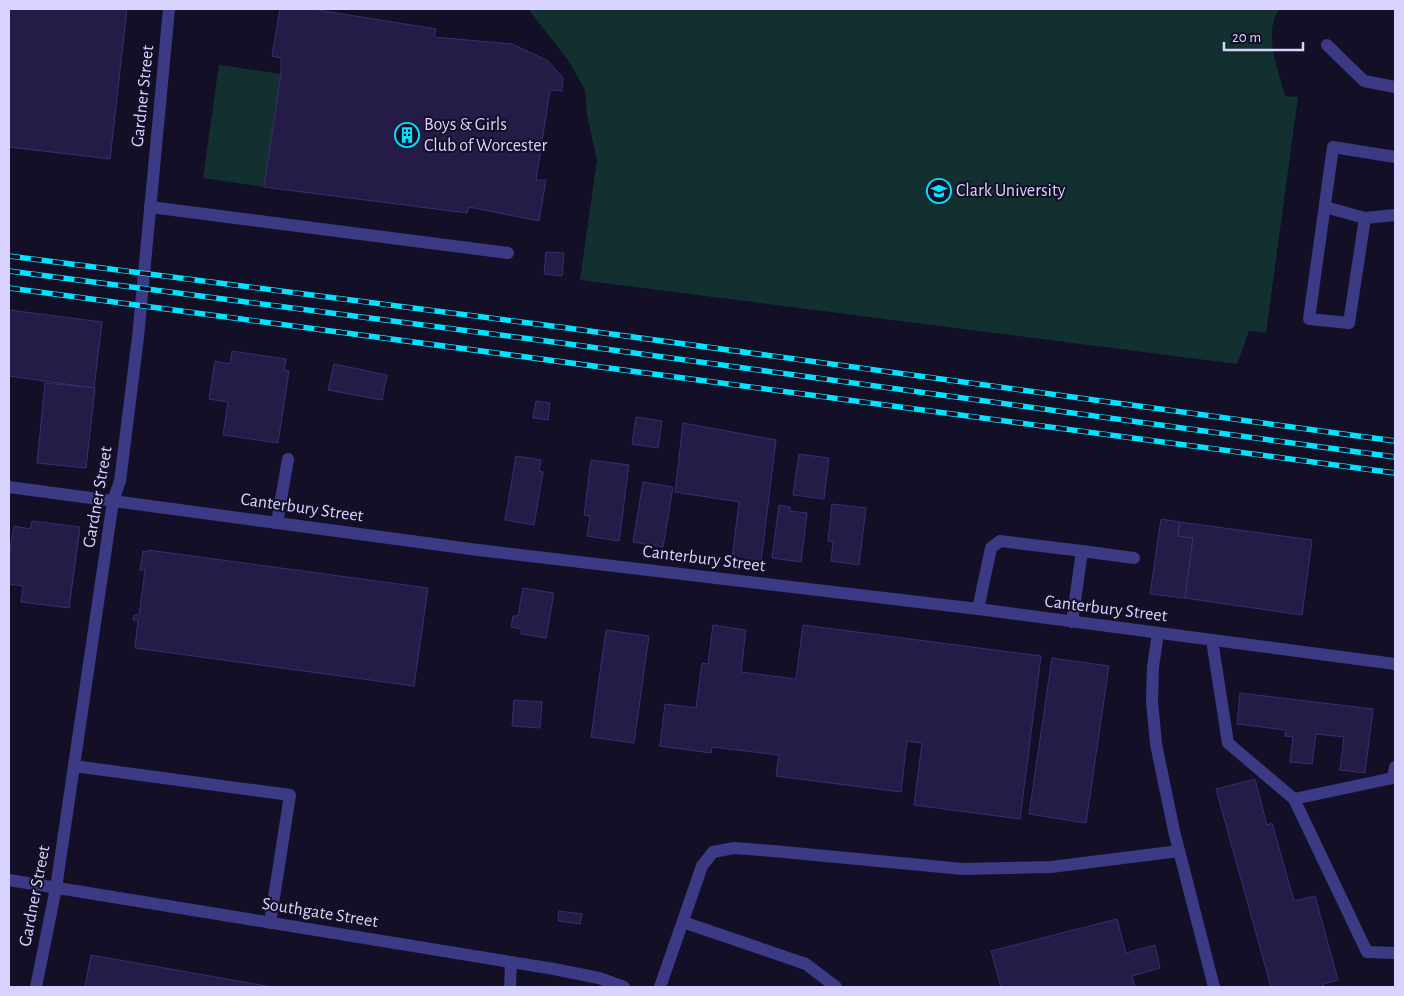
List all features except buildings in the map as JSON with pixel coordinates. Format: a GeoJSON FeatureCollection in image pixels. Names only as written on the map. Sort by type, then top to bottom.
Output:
{"type":"FeatureCollection","features":[{"type":"Feature","properties":{"kind":"street","name":"Gardner Street"},"geometry":{"type":"LineString","coordinates":[[36,987],[56,888],[113,501],[120,481],[137,347],[169,9]]}},
{"type":"Feature","properties":{"kind":"street"},"geometry":{"type":"LineString","coordinates":[[1327,45],[1364,81],[1395,87]]}},
{"type":"Feature","properties":{"kind":"street"},"geometry":{"type":"LineString","coordinates":[[1365,218],[1349,323],[1309,319],[1333,147],[1395,157]]}},
{"type":"Feature","properties":{"kind":"street"},"geometry":{"type":"LineString","coordinates":[[150,207],[508,253]]}},
{"type":"Feature","properties":{"kind":"street"},"geometry":{"type":"LineString","coordinates":[[1325,207],[1365,218],[1395,216]]}},
{"type":"Feature","properties":{"kind":"street"},"geometry":{"type":"LineString","coordinates":[[277,523],[288,459]]}},
{"type":"Feature","properties":{"kind":"street","name":"Canterbury Street"},"geometry":{"type":"LineString","coordinates":[[9,487],[478,550],[978,609],[1395,664]]}},
{"type":"Feature","properties":{"kind":"street"},"geometry":{"type":"LineString","coordinates":[[978,609],[991,548],[1000,541],[1134,558]]}},
{"type":"Feature","properties":{"kind":"street"},"geometry":{"type":"LineString","coordinates":[[1072,622],[1082,552]]}},
{"type":"Feature","properties":{"kind":"street"},"geometry":{"type":"LineString","coordinates":[[1158,633],[1153,668],[1152,701],[1163,782],[1214,987]]}},
{"type":"Feature","properties":{"kind":"street"},"geometry":{"type":"LineString","coordinates":[[1212,640],[1228,743],[1294,799],[1367,952],[1395,953]]}},
{"type":"Feature","properties":{"kind":"street"},"geometry":{"type":"LineString","coordinates":[[74,766],[290,795],[270,923]]}},
{"type":"Feature","properties":{"kind":"street"},"geometry":{"type":"LineString","coordinates":[[1294,799],[1393,778],[1395,767]]}},
{"type":"Feature","properties":{"kind":"street"},"geometry":{"type":"LineString","coordinates":[[660,987],[702,866],[713,852],[734,848],[963,869],[1052,867],[1179,851]]}},
{"type":"Feature","properties":{"kind":"street","name":"Southgate Street"},"geometry":{"type":"LineString","coordinates":[[9,880],[511,962],[599,978],[624,987]]}},
{"type":"Feature","properties":{"kind":"street"},"geometry":{"type":"LineString","coordinates":[[683,922],[806,964],[836,987]]}},
{"type":"Feature","properties":{"kind":"street"},"geometry":{"type":"LineString","coordinates":[[510,987],[511,962]]}},
{"type":"Feature","properties":{"kind":"green space","name":"Clark University"},"geometry":{"type":"Polygon","coordinates":[[[528,9],[1279,9],[1274,19],[1272,30],[1273,52],[1285,96],[1298,97],[1266,333],[1249,331],[1237,364],[580,280],[597,160],[587,115],[585,90],[568,60],[528,9]]]}},
{"type":"Feature","properties":{"kind":"green space"},"geometry":{"type":"Polygon","coordinates":[[[219,65],[281,74],[264,187],[203,178],[219,65]]]}},
{"type":"Feature","properties":{"kind":"railway"},"geometry":{"type":"LineString","coordinates":[[9,256],[560,327],[1395,441]]}},
{"type":"Feature","properties":{"kind":"railway"},"geometry":{"type":"LineString","coordinates":[[9,271],[561,343],[1395,457]]}},
{"type":"Feature","properties":{"kind":"railway"},"geometry":{"type":"LineString","coordinates":[[9,288],[1395,473]]}},
{"type":"Feature","properties":{"kind":"place","name":"Boys & Girls Club of Worcester"},"geometry":{"type":"Point","coordinates":[407,135]}},
{"type":"Feature","properties":{"kind":"place","name":"Clark University"},"geometry":{"type":"Point","coordinates":[939,191]}}]}
